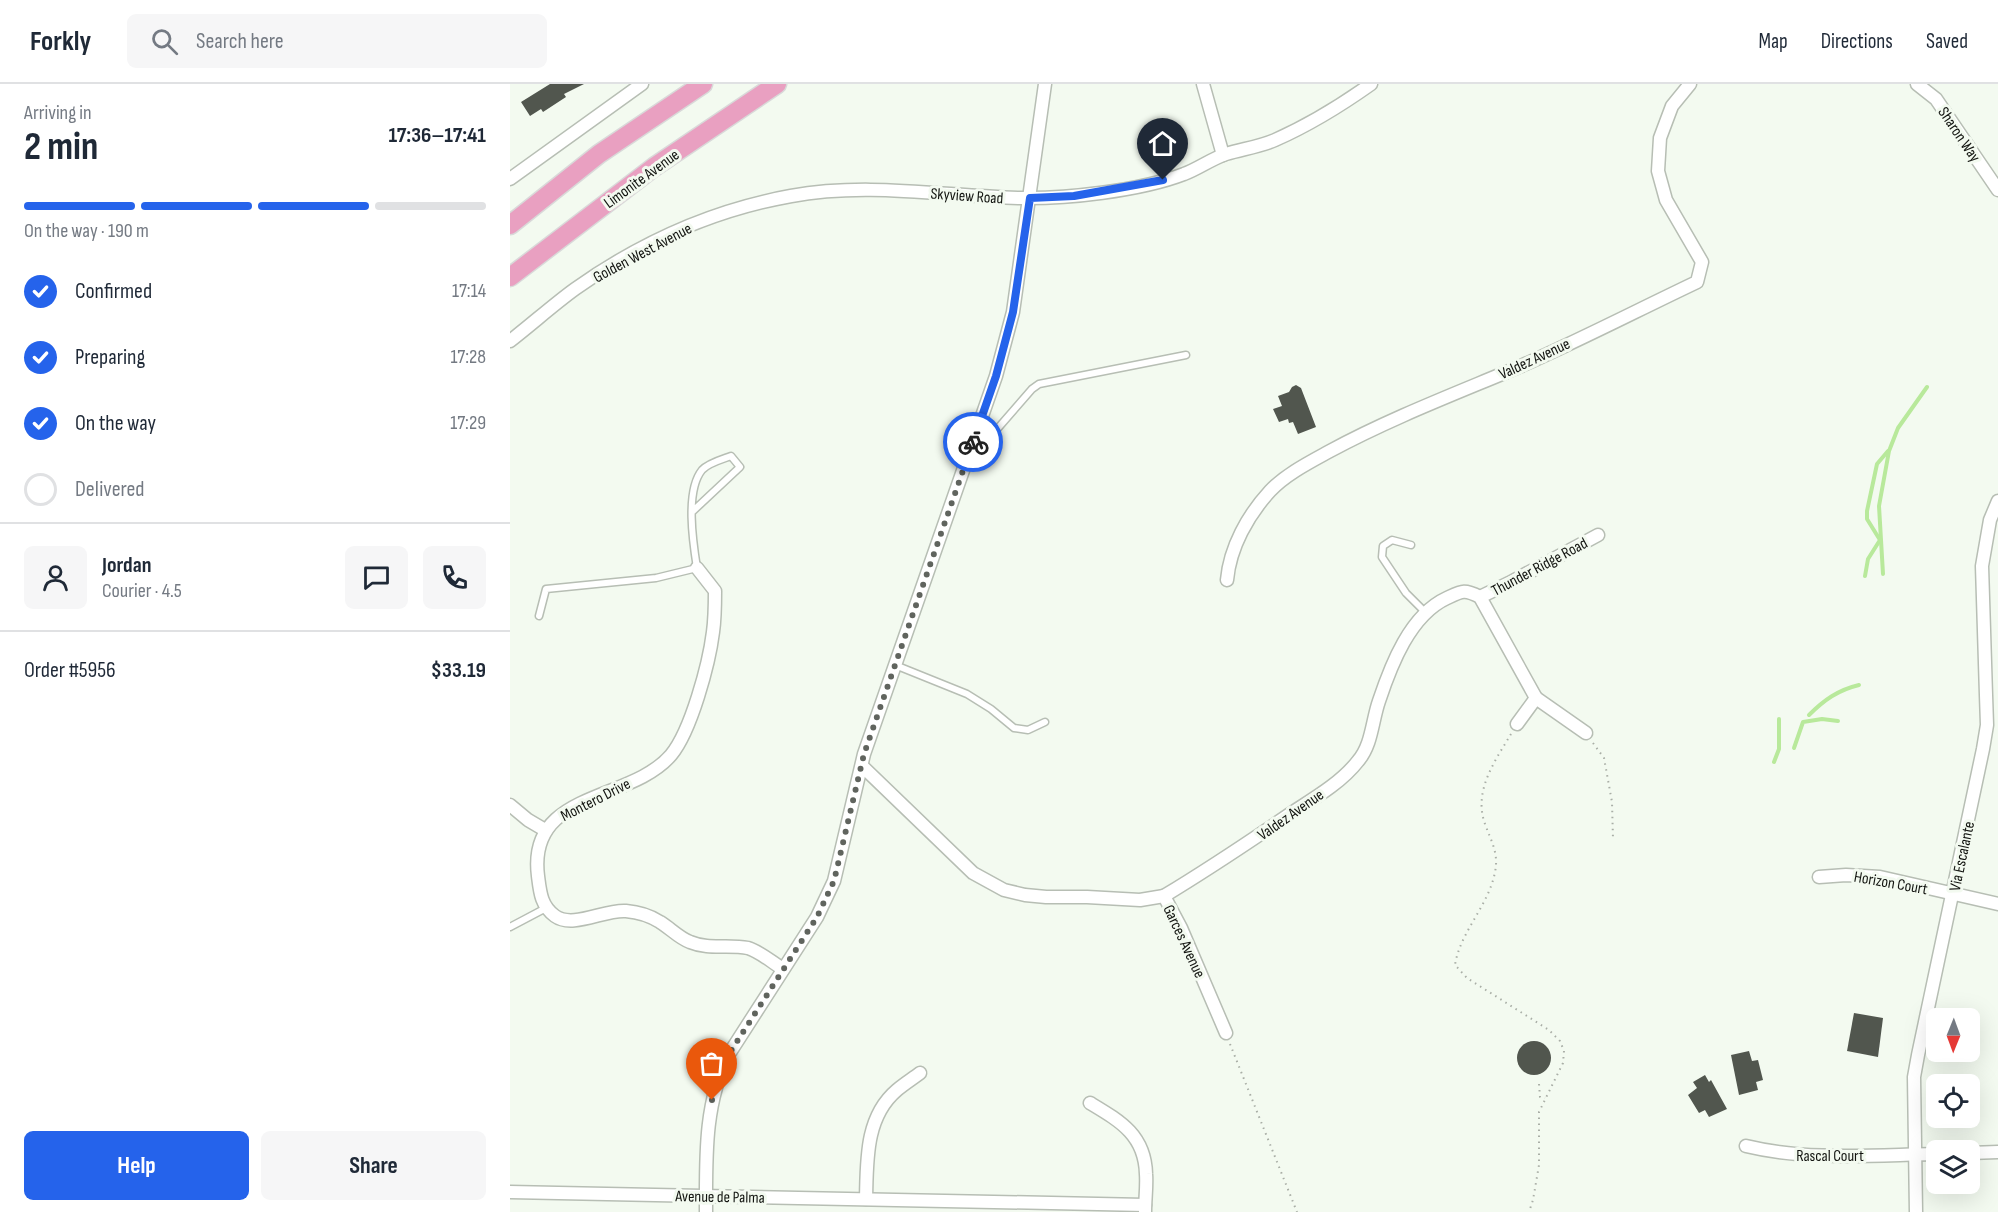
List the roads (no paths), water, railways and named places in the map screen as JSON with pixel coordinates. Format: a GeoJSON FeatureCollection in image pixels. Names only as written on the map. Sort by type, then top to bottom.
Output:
{"type":"FeatureCollection","features":[{"type":"Feature","properties":{"kind":"main road"},"geometry":{"type":"LineString","coordinates":[[510,225],[599,154],[702,84]]}},
{"type":"Feature","properties":{"kind":"main road","name":"Limonite Avenue"},"geometry":{"type":"LineString","coordinates":[[510,277],[654,167],[777,84]]}},
{"type":"Feature","properties":{"kind":"street"},"geometry":{"type":"LineString","coordinates":[[510,179],[642,84]]}},
{"type":"Feature","properties":{"kind":"street"},"geometry":{"type":"LineString","coordinates":[[706,1212],[709,1113],[722,1068],[817,917],[834,881],[862,766],[895,664],[996,376],[1013,312],[1045,84]]}},
{"type":"Feature","properties":{"kind":"street"},"geometry":{"type":"LineString","coordinates":[[1203,84],[1223,155]]}},
{"type":"Feature","properties":{"kind":"street","name":"Skyview Road"},"geometry":{"type":"LineString","coordinates":[[792,196],[848,190],[892,190],[1030,198],[1074,196],[1144,184],[1183,174],[1223,155],[1273,141],[1332,112],[1371,84]]}},
{"type":"Feature","properties":{"kind":"street","name":"Valdez Avenue"},"geometry":{"type":"LineString","coordinates":[[1227,580],[1229,563],[1239,538],[1253,513],[1271,490],[1301,467],[1366,431],[1523,364],[1697,282],[1701,262],[1666,200],[1658,171],[1660,138],[1672,106],[1690,84]]}},
{"type":"Feature","properties":{"kind":"street","name":"Sharon Way"},"geometry":{"type":"LineString","coordinates":[[1917,84],[1936,99],[1998,190]]}},
{"type":"Feature","properties":{"kind":"street","name":"Golden West Avenue"},"geometry":{"type":"LineString","coordinates":[[510,341],[615,262],[672,232],[734,210],[792,196]]}},
{"type":"Feature","properties":{"kind":"street","name":"Via Escalante"},"geometry":{"type":"LineString","coordinates":[[1916,1212],[1914,1100],[1917,1055],[1986,733],[1982,566],[1990,520],[1998,501]]}},
{"type":"Feature","properties":{"kind":"street","name":"Thunder Ridge Road"},"geometry":{"type":"LineString","coordinates":[[1480,597],[1598,535]]}},
{"type":"Feature","properties":{"kind":"street","name":"Montero Drive"},"geometry":{"type":"LineString","coordinates":[[546,908],[540,894],[537,870],[539,849],[545,830],[556,818],[577,806],[646,774],[670,756],[684,732],[702,681],[713,632],[715,591],[697,568]]}},
{"type":"Feature","properties":{"kind":"street","name":"Thunder Ridge Road"},"geometry":{"type":"LineString","coordinates":[[1378,702],[1411,631],[1425,612],[1437,603],[1461,591],[1467,591],[1480,597],[1536,698],[1586,733]]}},
{"type":"Feature","properties":{"kind":"street"},"geometry":{"type":"LineString","coordinates":[[1517,724],[1536,698]]}},
{"type":"Feature","properties":{"kind":"street","name":"Valdez Avenue"},"geometry":{"type":"LineString","coordinates":[[1164,896],[1232,854],[1346,774],[1359,760],[1367,745],[1378,702]]}},
{"type":"Feature","properties":{"kind":"street","name":"Garces Avenue"},"geometry":{"type":"LineString","coordinates":[[862,766],[974,873],[1004,890],[1046,897],[1140,900],[1164,896],[1181,928],[1226,1033]]}},
{"type":"Feature","properties":{"kind":"street"},"geometry":{"type":"LineString","coordinates":[[510,805],[545,830]]}},
{"type":"Feature","properties":{"kind":"street","name":"Horizon Court"},"geometry":{"type":"LineString","coordinates":[[1819,877],[1845,874],[1880,877],[1998,904]]}},
{"type":"Feature","properties":{"kind":"street"},"geometry":{"type":"LineString","coordinates":[[546,908],[557,918],[574,921],[620,911],[639,913],[659,921],[687,941],[704,947],[749,948],[783,969]]}},
{"type":"Feature","properties":{"kind":"street"},"geometry":{"type":"LineString","coordinates":[[866,1199],[867,1155],[875,1121],[883,1106],[896,1091],[920,1073]]}},
{"type":"Feature","properties":{"kind":"street"},"geometry":{"type":"LineString","coordinates":[[1090,1103],[1120,1121],[1139,1142],[1146,1174],[1145,1209]]}},
{"type":"Feature","properties":{"kind":"street","name":"Rascal Court"},"geometry":{"type":"LineString","coordinates":[[1746,1146],[1773,1153],[1805,1156],[1926,1154]]}},
{"type":"Feature","properties":{"kind":"street"},"geometry":{"type":"LineString","coordinates":[[1980,1153],[1998,1152]]}},
{"type":"Feature","properties":{"kind":"street","name":"Avenue de Palma"},"geometry":{"type":"LineString","coordinates":[[510,1192],[866,1199],[1145,1209]]}},
{"type":"Feature","properties":{"kind":"lane"},"geometry":{"type":"LineString","coordinates":[[975,434],[992,435],[1039,384],[1186,355]]}},
{"type":"Feature","properties":{"kind":"lane"},"geometry":{"type":"LineString","coordinates":[[538,616],[546,589],[656,578],[697,568],[691,534],[695,483],[703,468],[731,456],[740,467],[693,510]]}},
{"type":"Feature","properties":{"kind":"lane"},"geometry":{"type":"LineString","coordinates":[[1411,545],[1392,540],[1383,546],[1382,557],[1406,593],[1425,612]]}},
{"type":"Feature","properties":{"kind":"lane"},"geometry":{"type":"LineString","coordinates":[[895,664],[967,694],[991,709],[1014,728],[1028,730],[1045,722]]}},
{"type":"Feature","properties":{"kind":"lane"},"geometry":{"type":"LineString","coordinates":[[510,927],[546,908]]}},
{"type":"Feature","properties":{"kind":"waterway"},"geometry":{"type":"LineString","coordinates":[[1883,574],[1879,506],[1889,451],[1898,428],[1927,387]]}},
{"type":"Feature","properties":{"kind":"waterway"},"geometry":{"type":"LineString","coordinates":[[1865,576],[1868,559],[1880,540],[1867,519],[1867,511],[1877,464],[1888,451]]}},
{"type":"Feature","properties":{"kind":"waterway"},"geometry":{"type":"LineString","coordinates":[[1809,715],[1832,696],[1859,685]]}},
{"type":"Feature","properties":{"kind":"waterway"},"geometry":{"type":"LineString","coordinates":[[1774,762],[1779,749],[1779,719]]}},
{"type":"Feature","properties":{"kind":"waterway"},"geometry":{"type":"LineString","coordinates":[[1794,748],[1803,722],[1822,719],[1838,721]]}}]}
